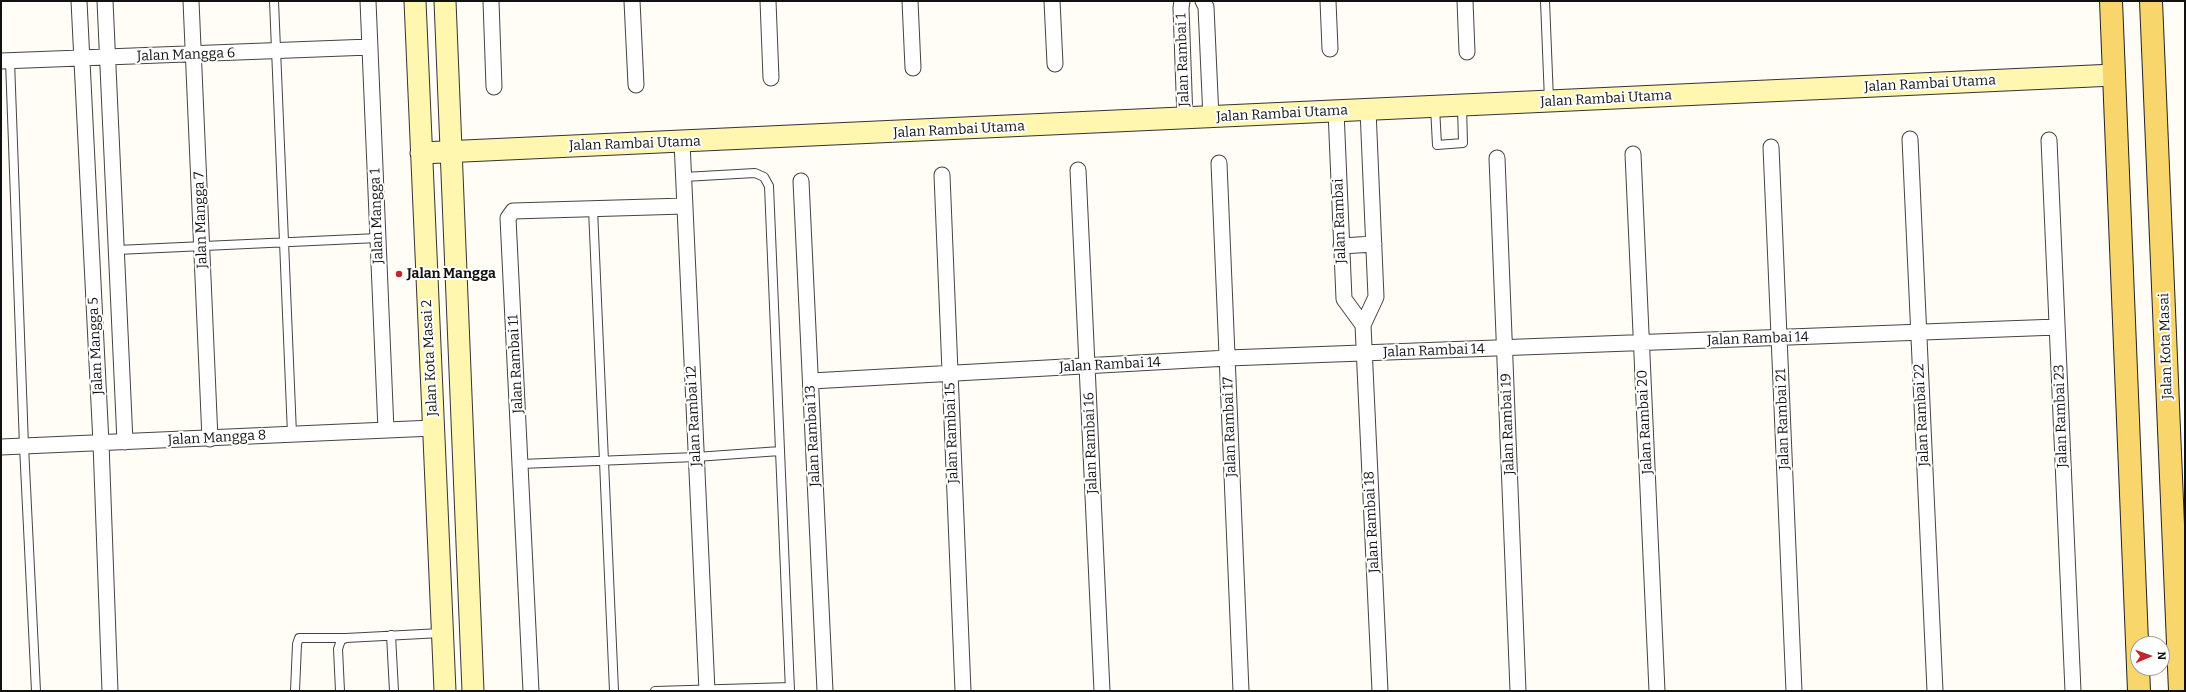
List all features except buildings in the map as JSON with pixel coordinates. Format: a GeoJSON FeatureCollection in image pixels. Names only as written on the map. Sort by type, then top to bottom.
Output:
{"type":"FeatureCollection","features":[{"type":"Feature","properties":{"kind":"main road"},"geometry":{"type":"LineString","coordinates":[[2110,1],[2139,691]]}},
{"type":"Feature","properties":{"kind":"main road","name":"Jalan Kota Masai"},"geometry":{"type":"LineString","coordinates":[[2151,1],[2180,691]]}},
{"type":"Feature","properties":{"kind":"street","name":"Jalan Mangga 5"},"geometry":{"type":"LineString","coordinates":[[79,1],[101,443],[110,691]]}},
{"type":"Feature","properties":{"kind":"street","name":"Jalan Mangga 5"},"geometry":{"type":"LineString","coordinates":[[105,1],[125,442]]}},
{"type":"Feature","properties":{"kind":"street","name":"Jalan Mangga 7"},"geometry":{"type":"LineString","coordinates":[[191,1],[210,439]]}},
{"type":"Feature","properties":{"kind":"street","name":"Jalan Mangga 1"},"geometry":{"type":"LineString","coordinates":[[368,1],[386,430]]}},
{"type":"Feature","properties":{"kind":"street","name":"Jalan Kota Masai 2"},"geometry":{"type":"LineString","coordinates":[[415,1],[445,691]]}},
{"type":"Feature","properties":{"kind":"street","name":"Jalan Kota Masai 2"},"geometry":{"type":"LineString","coordinates":[[445,1],[474,691]]}},
{"type":"Feature","properties":{"kind":"street"},"geometry":{"type":"LineString","coordinates":[[491,1],[494,87]]}},
{"type":"Feature","properties":{"kind":"street"},"geometry":{"type":"LineString","coordinates":[[632,1],[636,85]]}},
{"type":"Feature","properties":{"kind":"street"},"geometry":{"type":"LineString","coordinates":[[768,1],[771,78]]}},
{"type":"Feature","properties":{"kind":"street"},"geometry":{"type":"LineString","coordinates":[[910,1],[913,68]]}},
{"type":"Feature","properties":{"kind":"street"},"geometry":{"type":"LineString","coordinates":[[1052,1],[1055,64]]}},
{"type":"Feature","properties":{"kind":"street","name":"Jalan Rambai 1"},"geometry":{"type":"LineString","coordinates":[[1182,1],[1185,119]]}},
{"type":"Feature","properties":{"kind":"street","name":"Jalan Rambai 1"},"geometry":{"type":"LineString","coordinates":[[1203,1],[1206,7],[1210,118]]}},
{"type":"Feature","properties":{"kind":"street"},"geometry":{"type":"LineString","coordinates":[[1328,1],[1330,49]]}},
{"type":"Feature","properties":{"kind":"street"},"geometry":{"type":"LineString","coordinates":[[1465,1],[1467,52]]}},
{"type":"Feature","properties":{"kind":"street","name":"Jalan Mangga 6"},"geometry":{"type":"LineString","coordinates":[[5,61],[193,55],[370,47]]}},
{"type":"Feature","properties":{"kind":"street","name":"Jalan Rambai Utama"},"geometry":{"type":"LineString","coordinates":[[421,153],[1436,108],[2114,75]]}},
{"type":"Feature","properties":{"kind":"street"},"geometry":{"type":"LineString","coordinates":[[1364,353],[1363,325],[1376,297],[1368,110]]}},
{"type":"Feature","properties":{"kind":"street","name":"Jalan Rambai"},"geometry":{"type":"LineString","coordinates":[[1336,112],[1344,299],[1363,325]]}},
{"type":"Feature","properties":{"kind":"street","name":"Jalan Rambai 22"},"geometry":{"type":"LineString","coordinates":[[1910,139],[1935,691]]}},
{"type":"Feature","properties":{"kind":"street","name":"Jalan Rambai 23"},"geometry":{"type":"LineString","coordinates":[[2049,140],[2073,691]]}},
{"type":"Feature","properties":{"kind":"street","name":"Jalan Rambai 12"},"geometry":{"type":"LineString","coordinates":[[682,142],[707,690]]}},
{"type":"Feature","properties":{"kind":"street","name":"Jalan Rambai 21"},"geometry":{"type":"LineString","coordinates":[[1771,147],[1794,691]]}},
{"type":"Feature","properties":{"kind":"street","name":"Jalan Rambai 20"},"geometry":{"type":"LineString","coordinates":[[1633,154],[1657,691]]}},
{"type":"Feature","properties":{"kind":"street","name":"Jalan Rambai 19"},"geometry":{"type":"LineString","coordinates":[[1497,158],[1518,691]]}},
{"type":"Feature","properties":{"kind":"street","name":"Jalan Rambai 17"},"geometry":{"type":"LineString","coordinates":[[1219,163],[1241,691]]}},
{"type":"Feature","properties":{"kind":"street","name":"Jalan Rambai 16"},"geometry":{"type":"LineString","coordinates":[[1078,170],[1102,691]]}},
{"type":"Feature","properties":{"kind":"street","name":"Jalan Rambai 15"},"geometry":{"type":"LineString","coordinates":[[942,175],[963,691]]}},
{"type":"Feature","properties":{"kind":"street","name":"Jalan Rambai 13"},"geometry":{"type":"LineString","coordinates":[[801,181],[825,691]]}},
{"type":"Feature","properties":{"kind":"street","name":"Jalan Rambai 11"},"geometry":{"type":"LineString","coordinates":[[531,691],[522,464],[508,218],[513,211],[685,206]]}},
{"type":"Feature","properties":{"kind":"street"},"geometry":{"type":"LineString","coordinates":[[1341,246],[1374,244]]}},
{"type":"Feature","properties":{"kind":"street","name":"Jalan Rambai 14"},"geometry":{"type":"LineString","coordinates":[[811,380],[1228,358],[1642,344],[2058,327]]}},
{"type":"Feature","properties":{"kind":"street","name":"Jalan Rambai 18"},"geometry":{"type":"LineString","coordinates":[[1364,353],[1380,691]]}},
{"type":"Feature","properties":{"kind":"street","name":"Jalan Mangga 8"},"geometry":{"type":"LineString","coordinates":[[1,447],[434,428]]}},
{"type":"Feature","properties":{"kind":"lane"},"geometry":{"type":"LineString","coordinates":[[274,1],[292,434]]}},
{"type":"Feature","properties":{"kind":"lane"},"geometry":{"type":"LineString","coordinates":[[1545,1],[1549,102]]}},
{"type":"Feature","properties":{"kind":"lane"},"geometry":{"type":"LineString","coordinates":[[5,61],[36,691]]}},
{"type":"Feature","properties":{"kind":"lane"},"geometry":{"type":"LineString","coordinates":[[1436,108],[1437,145],[1457,144],[1463,143],[1462,106]]}},
{"type":"Feature","properties":{"kind":"lane"},"geometry":{"type":"LineString","coordinates":[[655,691],[790,689],[767,181],[760,174],[684,177]]}},
{"type":"Feature","properties":{"kind":"lane"},"geometry":{"type":"LineString","coordinates":[[593,209],[614,691]]}},
{"type":"Feature","properties":{"kind":"lane"},"geometry":{"type":"LineString","coordinates":[[117,250],[378,238]]}},
{"type":"Feature","properties":{"kind":"lane"},"geometry":{"type":"LineString","coordinates":[[522,464],[696,457],[780,451]]}},
{"type":"Feature","properties":{"kind":"lane"},"geometry":{"type":"LineString","coordinates":[[295,691],[297,644],[299,638],[346,638],[442,633]]}},
{"type":"Feature","properties":{"kind":"lane"},"geometry":{"type":"LineString","coordinates":[[391,635],[394,691]]}},
{"type":"Feature","properties":{"kind":"lane"},"geometry":{"type":"LineString","coordinates":[[340,691],[338,649],[339,645],[346,638]]}},
{"type":"Feature","properties":{"kind":"place","name":"Jalan Mangga"},"geometry":{"type":"Point","coordinates":[399,274]}}]}
